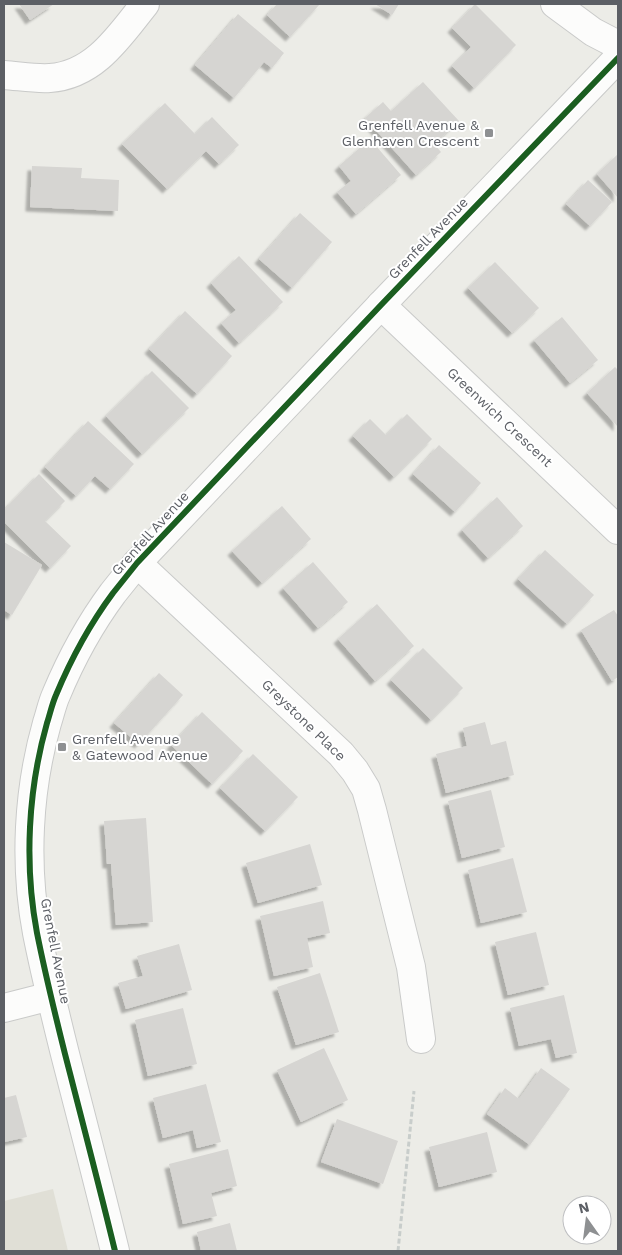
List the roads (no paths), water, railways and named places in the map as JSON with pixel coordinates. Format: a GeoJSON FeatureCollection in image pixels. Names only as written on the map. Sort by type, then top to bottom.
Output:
{"type":"FeatureCollection","features":[{"type":"Feature","properties":{"kind":"street"},"geometry":{"type":"LineString","coordinates":[[4,75],[52,78],[65,76],[88,67],[111,46],[145,4]]}},
{"type":"Feature","properties":{"kind":"street"},"geometry":{"type":"LineString","coordinates":[[555,4],[593,32],[618,44]]}},
{"type":"Feature","properties":{"kind":"street","name":"Grenfell Avenue"},"geometry":{"type":"LineString","coordinates":[[115,1251],[51,996],[32,899],[30,827],[34,784],[42,742],[55,696],[90,626],[113,593],[137,564],[381,305],[618,58]]}},
{"type":"Feature","properties":{"kind":"street","name":"Greenwich Crescent"},"geometry":{"type":"LineString","coordinates":[[381,305],[618,530]]}},
{"type":"Feature","properties":{"kind":"street","name":"Greystone Place"},"geometry":{"type":"LineString","coordinates":[[137,564],[341,754],[355,771],[366,789],[411,967],[421,1039]]}},
{"type":"Feature","properties":{"kind":"street"},"geometry":{"type":"LineString","coordinates":[[4,1008],[51,996]]}},
{"type":"Feature","properties":{"kind":"place","name":"Grenfell Avenue & Glenhaven Crescent"},"geometry":{"type":"Point","coordinates":[489,133]}},
{"type":"Feature","properties":{"kind":"place","name":"Grenfell Avenue & Gatewood Avenue"},"geometry":{"type":"Point","coordinates":[62,747]}}]}
